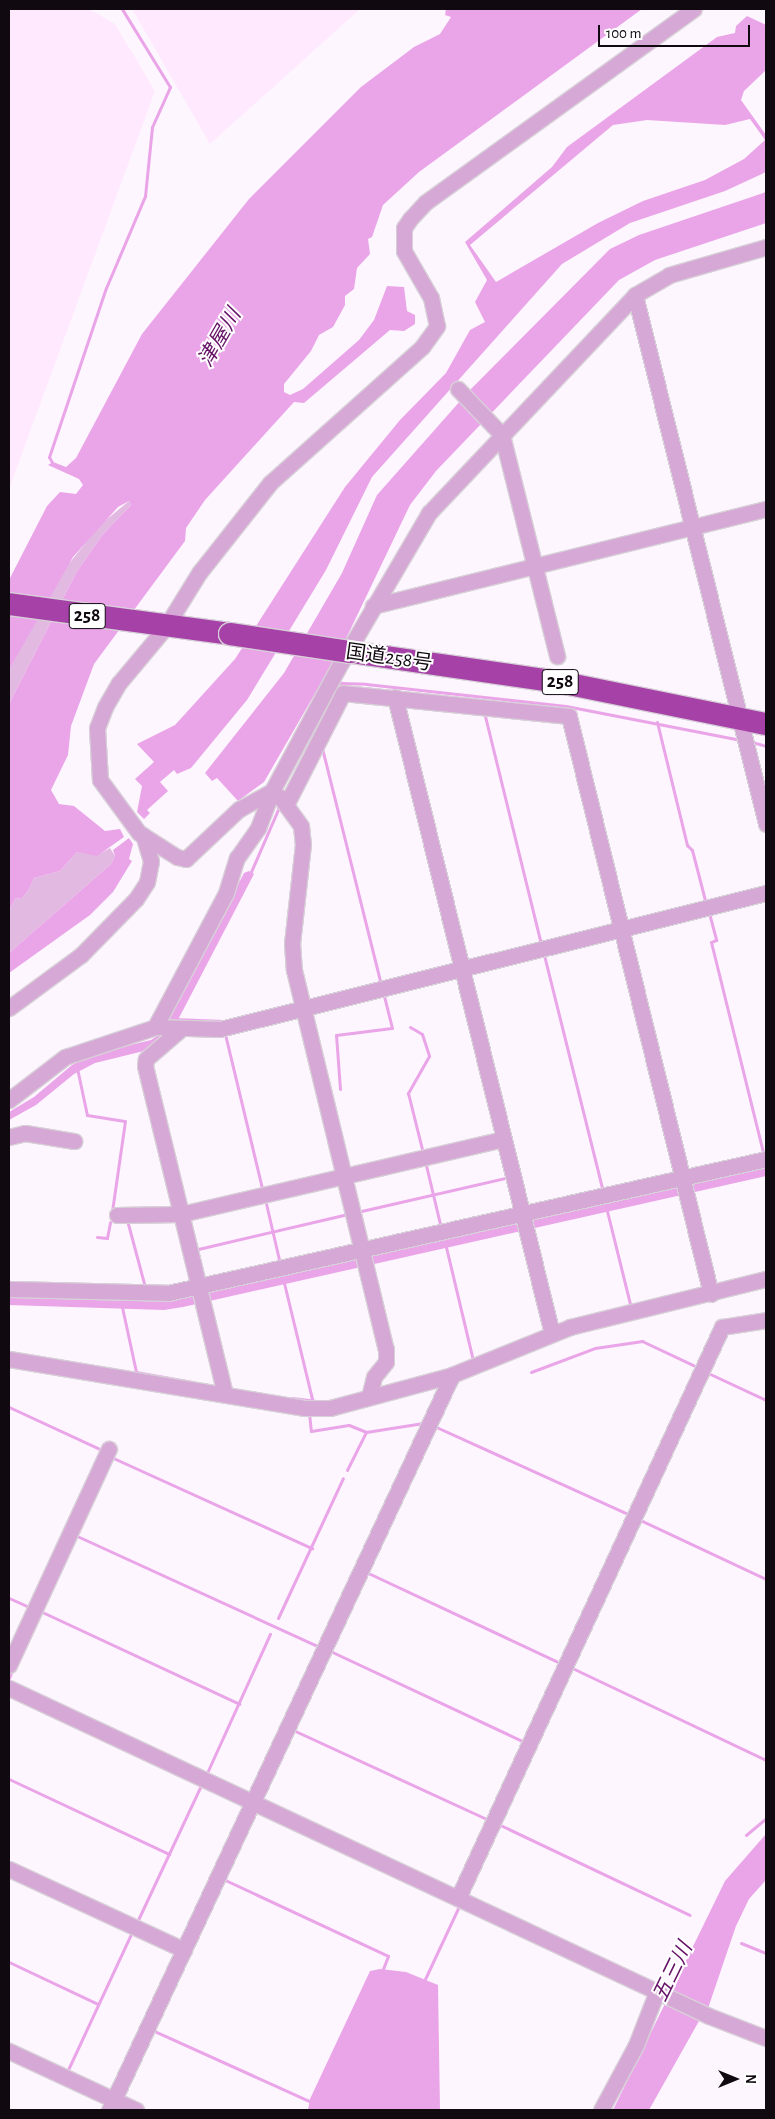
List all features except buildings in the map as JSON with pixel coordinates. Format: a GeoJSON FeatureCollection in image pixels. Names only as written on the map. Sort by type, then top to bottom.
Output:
{"type":"FeatureCollection","features":[{"type":"Feature","properties":{"kind":"highway","name":"国道258号"},"geometry":{"type":"LineString","coordinates":[[9,604],[165,628],[230,634],[559,682],[740,717],[766,724]]}},
{"type":"Feature","properties":{"kind":"street"},"geometry":{"type":"LineString","coordinates":[[694,9],[426,202],[410,219],[404,228],[404,251],[431,298],[437,326],[422,347],[270,483],[199,573],[165,628],[119,683],[97,728],[100,780],[127,820],[143,836],[186,859],[239,809],[281,798],[373,606],[429,513],[499,429],[635,294],[669,276],[766,248]]}},
{"type":"Feature","properties":{"kind":"street"},"geometry":{"type":"LineString","coordinates":[[635,294],[766,824]]}},
{"type":"Feature","properties":{"kind":"street"},"geometry":{"type":"LineString","coordinates":[[458,389],[499,429],[536,565],[557,656]]}},
{"type":"Feature","properties":{"kind":"street"},"geometry":{"type":"LineString","coordinates":[[373,606],[766,509]]}},
{"type":"Feature","properties":{"kind":"street"},"geometry":{"type":"LineString","coordinates":[[225,1394],[145,1066],[146,1060],[168,1028],[226,893],[236,858],[281,798],[340,694],[395,697],[569,716],[688,1196],[710,1294]]}},
{"type":"Feature","properties":{"kind":"street"},"geometry":{"type":"LineString","coordinates":[[395,697],[552,1334]]}},
{"type":"Feature","properties":{"kind":"street"},"geometry":{"type":"LineString","coordinates":[[281,798],[302,835],[292,943],[294,970],[305,1009],[360,1249],[387,1356],[374,1377],[369,1396]]}},
{"type":"Feature","properties":{"kind":"street"},"geometry":{"type":"LineString","coordinates":[[9,1008],[81,955],[136,899],[147,882],[151,861],[143,836]]}},
{"type":"Feature","properties":{"kind":"street"},"geometry":{"type":"LineString","coordinates":[[9,1100],[66,1057],[168,1028],[220,1028],[305,1009],[766,893]]}},
{"type":"Feature","properties":{"kind":"street"},"geometry":{"type":"LineString","coordinates":[[9,1137],[26,1133],[74,1141]]}},
{"type":"Feature","properties":{"kind":"street"},"geometry":{"type":"LineString","coordinates":[[117,1215],[182,1214],[503,1139]]}},
{"type":"Feature","properties":{"kind":"street"},"geometry":{"type":"LineString","coordinates":[[9,1289],[154,1294],[199,1286],[766,1159]]}},
{"type":"Feature","properties":{"kind":"street"},"geometry":{"type":"LineString","coordinates":[[9,1359],[304,1408],[330,1408],[452,1375],[552,1334],[766,1279]]}},
{"type":"Feature","properties":{"kind":"street"},"geometry":{"type":"LineString","coordinates":[[458,1898],[722,1327],[766,1320]]}},
{"type":"Feature","properties":{"kind":"street"},"geometry":{"type":"LineString","coordinates":[[112,2105],[452,1375]]}},
{"type":"Feature","properties":{"kind":"street"},"geometry":{"type":"LineString","coordinates":[[9,1665],[109,1450]]}},
{"type":"Feature","properties":{"kind":"street"},"geometry":{"type":"LineString","coordinates":[[9,1688],[709,2016],[766,2038]]}},
{"type":"Feature","properties":{"kind":"street"},"geometry":{"type":"LineString","coordinates":[[9,1868],[184,1950]]}},
{"type":"Feature","properties":{"kind":"street"},"geometry":{"type":"LineString","coordinates":[[601,2110],[636,2045],[657,1991]]}},
{"type":"Feature","properties":{"kind":"street"},"geometry":{"type":"LineString","coordinates":[[9,2052],[112,2105],[136,2110]]}},
{"type":"Feature","properties":{"kind":"shaded area"},"geometry":{"type":"Polygon","coordinates":[[[9,9],[89,9],[115,24],[155,91],[9,489],[9,9]]]}},
{"type":"Feature","properties":{"kind":"shaded area"},"geometry":{"type":"Polygon","coordinates":[[[132,9],[360,9],[210,144],[132,9]]]}},
{"type":"Feature","properties":{"kind":"shaded area"},"geometry":{"type":"Polygon","coordinates":[[[129,501],[131,505],[103,534],[76,573],[9,704],[9,670],[59,576],[100,525],[129,501]]]}},
{"type":"Feature","properties":{"kind":"shaded area"},"geometry":{"type":"Polygon","coordinates":[[[110,848],[115,856],[111,864],[9,953],[9,910],[16,898],[21,899],[28,891],[34,878],[60,871],[77,852],[99,854],[110,848]]]}},
{"type":"Feature","properties":{"kind":"water","name":"津屋川"},"geometry":{"type":"Polygon","coordinates":[[[446,9],[642,9],[419,172],[383,205],[372,237],[368,239],[370,254],[357,268],[354,289],[345,296],[345,305],[333,327],[319,335],[311,351],[284,384],[284,392],[290,395],[303,389],[359,340],[374,320],[387,286],[404,287],[407,311],[415,315],[415,324],[404,331],[390,330],[304,403],[294,402],[205,500],[186,528],[185,541],[94,664],[71,726],[68,755],[51,790],[59,804],[74,806],[105,831],[120,829],[124,837],[97,856],[77,852],[60,871],[34,878],[28,891],[21,899],[16,898],[9,910],[9,704],[76,573],[103,534],[131,505],[129,501],[118,507],[73,557],[9,670],[9,580],[47,506],[60,492],[76,494],[83,485],[79,479],[48,465],[53,462],[66,467],[76,458],[142,334],[249,199],[361,87],[414,47],[440,34],[451,17],[445,15],[446,9]]]}},
{"type":"Feature","properties":{"kind":"water"},"geometry":{"type":"Polygon","coordinates":[[[747,16],[766,25],[766,70],[744,91],[741,100],[766,135],[766,172],[725,191],[630,223],[562,264],[372,477],[326,570],[247,700],[191,768],[177,774],[174,770],[160,782],[168,791],[147,810],[150,813],[144,819],[137,812],[142,786],[135,779],[154,762],[137,744],[175,725],[235,659],[345,487],[400,420],[446,373],[470,330],[485,322],[475,302],[487,280],[465,242],[552,167],[567,147],[717,37],[735,33],[736,26],[747,16]],[[750,119],[725,125],[647,120],[613,125],[470,245],[496,282],[598,223],[643,201],[705,180],[744,159],[765,140],[750,119]]]}},
{"type":"Feature","properties":{"kind":"water"},"geometry":{"type":"Polygon","coordinates":[[[766,192],[766,223],[655,260],[619,280],[436,471],[410,505],[343,645],[264,782],[238,801],[217,778],[212,781],[205,773],[284,673],[342,573],[377,495],[469,391],[610,249],[639,235],[766,192]]]}},
{"type":"Feature","properties":{"kind":"water"},"geometry":{"type":"Polygon","coordinates":[[[129,838],[133,844],[129,859],[132,861],[113,892],[90,915],[9,973],[9,953],[111,864],[115,856],[113,850],[129,838]]]}},
{"type":"Feature","properties":{"kind":"water"},"geometry":{"type":"Polygon","coordinates":[[[249,871],[254,874],[168,1039],[152,1049],[95,1063],[74,1074],[36,1105],[9,1120],[9,1112],[34,1097],[72,1065],[93,1054],[151,1040],[160,1034],[244,873],[249,871]]]}},
{"type":"Feature","properties":{"kind":"water"},"geometry":{"type":"Polygon","coordinates":[[[766,1162],[766,1176],[183,1307],[164,1310],[9,1305],[9,1292],[138,1296],[766,1162]]]}},
{"type":"Feature","properties":{"kind":"water"},"geometry":{"type":"Polygon","coordinates":[[[766,1834],[766,1880],[749,1899],[736,1926],[703,2023],[699,2021],[649,2110],[613,2110],[725,1881],[766,1834]]]}},
{"type":"Feature","properties":{"kind":"water"},"geometry":{"type":"Polygon","coordinates":[[[380,1969],[406,1972],[438,1985],[440,2110],[308,2110],[310,2099],[370,1971],[380,1969]]]}},
{"type":"Feature","properties":{"kind":"waterway"},"geometry":{"type":"LineString","coordinates":[[53,464],[49,457],[106,288],[145,196],[152,127],[170,87],[122,9]]}},
{"type":"Feature","properties":{"kind":"waterway"},"geometry":{"type":"LineString","coordinates":[[338,689],[341,683],[366,684],[566,706],[741,740]]}},
{"type":"Feature","properties":{"kind":"waterway"},"geometry":{"type":"LineString","coordinates":[[484,712],[541,944]]}},
{"type":"Feature","properties":{"kind":"waterway"},"geometry":{"type":"LineString","coordinates":[[657,722],[687,845],[692,850],[706,904]]}},
{"type":"Feature","properties":{"kind":"waterway"},"geometry":{"type":"LineString","coordinates":[[752,742],[766,746]]}},
{"type":"Feature","properties":{"kind":"waterway"},"geometry":{"type":"LineString","coordinates":[[322,748],[381,984]]}},
{"type":"Feature","properties":{"kind":"waterway"},"geometry":{"type":"LineString","coordinates":[[250,874],[280,805]]}},
{"type":"Feature","properties":{"kind":"waterway"},"geometry":{"type":"LineString","coordinates":[[709,913],[716,940],[711,942],[764,1156]]}},
{"type":"Feature","properties":{"kind":"waterway"},"geometry":{"type":"LineString","coordinates":[[544,955],[603,1191]]}},
{"type":"Feature","properties":{"kind":"waterway"},"geometry":{"type":"LineString","coordinates":[[340,1089],[336,1035],[392,1028],[383,992]]}},
{"type":"Feature","properties":{"kind":"waterway"},"geometry":{"type":"LineString","coordinates":[[174,1019],[223,1021]]}},
{"type":"Feature","properties":{"kind":"waterway"},"geometry":{"type":"LineString","coordinates":[[410,1027],[422,1034],[429,1056],[408,1093],[423,1153]]}},
{"type":"Feature","properties":{"kind":"waterway"},"geometry":{"type":"LineString","coordinates":[[225,1034],[263,1192]]}},
{"type":"Feature","properties":{"kind":"waterway"},"geometry":{"type":"LineString","coordinates":[[77,1068],[87,1115],[125,1121],[112,1211]]}},
{"type":"Feature","properties":{"kind":"waterway"},"geometry":{"type":"LineString","coordinates":[[425,1161],[441,1228]]}},
{"type":"Feature","properties":{"kind":"waterway"},"geometry":{"type":"LineString","coordinates":[[357,1212],[510,1177]]}},
{"type":"Feature","properties":{"kind":"waterway"},"geometry":{"type":"LineString","coordinates":[[265,1199],[280,1264]]}},
{"type":"Feature","properties":{"kind":"waterway"},"geometry":{"type":"LineString","coordinates":[[607,1211],[630,1304]]}},
{"type":"Feature","properties":{"kind":"waterway"},"geometry":{"type":"LineString","coordinates":[[194,1250],[348,1214]]}},
{"type":"Feature","properties":{"kind":"waterway"},"geometry":{"type":"LineString","coordinates":[[127,1220],[145,1287]]}},
{"type":"Feature","properties":{"kind":"waterway"},"geometry":{"type":"LineString","coordinates":[[97,1237],[107,1238],[110,1222]]}},
{"type":"Feature","properties":{"kind":"waterway"},"geometry":{"type":"LineString","coordinates":[[446,1247],[473,1360]]}},
{"type":"Feature","properties":{"kind":"waterway"},"geometry":{"type":"LineString","coordinates":[[284,1283],[313,1403]]}},
{"type":"Feature","properties":{"kind":"waterway"},"geometry":{"type":"LineString","coordinates":[[122,1307],[136,1372],[192,1382]]}},
{"type":"Feature","properties":{"kind":"waterway"},"geometry":{"type":"LineString","coordinates":[[531,1372],[595,1348],[642,1341],[699,1368]]}},
{"type":"Feature","properties":{"kind":"waterway"},"geometry":{"type":"LineString","coordinates":[[708,1373],[766,1400]]}},
{"type":"Feature","properties":{"kind":"waterway"},"geometry":{"type":"LineString","coordinates":[[292,1398],[315,1401]]}},
{"type":"Feature","properties":{"kind":"waterway"},"geometry":{"type":"LineString","coordinates":[[9,1407],[102,1450]]}},
{"type":"Feature","properties":{"kind":"waterway"},"geometry":{"type":"LineString","coordinates":[[309,1413],[311,1431],[349,1425],[366,1432],[423,1423]]}},
{"type":"Feature","properties":{"kind":"waterway"},"geometry":{"type":"LineString","coordinates":[[434,1426],[630,1515]]}},
{"type":"Feature","properties":{"kind":"waterway"},"geometry":{"type":"LineString","coordinates":[[347,1470],[366,1432]]}},
{"type":"Feature","properties":{"kind":"waterway"},"geometry":{"type":"LineString","coordinates":[[111,1457],[312,1548]]}},
{"type":"Feature","properties":{"kind":"waterway"},"geometry":{"type":"LineString","coordinates":[[278,1618],[343,1478]]}},
{"type":"Feature","properties":{"kind":"waterway"},"geometry":{"type":"LineString","coordinates":[[638,1519],[766,1579]]}},
{"type":"Feature","properties":{"kind":"waterway"},"geometry":{"type":"LineString","coordinates":[[77,1536],[320,1647]]}},
{"type":"Feature","properties":{"kind":"waterway"},"geometry":{"type":"LineString","coordinates":[[366,1572],[562,1664]]}},
{"type":"Feature","properties":{"kind":"waterway"},"geometry":{"type":"LineString","coordinates":[[9,1598],[31,1608]]}},
{"type":"Feature","properties":{"kind":"waterway"},"geometry":{"type":"LineString","coordinates":[[40,1611],[239,1704]]}},
{"type":"Feature","properties":{"kind":"waterway"},"geometry":{"type":"LineString","coordinates":[[206,1775],[270,1634]]}},
{"type":"Feature","properties":{"kind":"waterway"},"geometry":{"type":"LineString","coordinates":[[328,1650],[524,1742]]}},
{"type":"Feature","properties":{"kind":"waterway"},"geometry":{"type":"LineString","coordinates":[[570,1667],[766,1760]]}},
{"type":"Feature","properties":{"kind":"waterway"},"geometry":{"type":"LineString","coordinates":[[9,1678],[13,1668]]}},
{"type":"Feature","properties":{"kind":"waterway"},"geometry":{"type":"LineString","coordinates":[[293,1730],[489,1820]]}},
{"type":"Feature","properties":{"kind":"waterway"},"geometry":{"type":"LineString","coordinates":[[9,1779],[169,1854]]}},
{"type":"Feature","properties":{"kind":"waterway"},"geometry":{"type":"LineString","coordinates":[[137,1922],[202,1783]]}},
{"type":"Feature","properties":{"kind":"waterway"},"geometry":{"type":"LineString","coordinates":[[746,1835],[766,1818]]}},
{"type":"Feature","properties":{"kind":"waterway"},"geometry":{"type":"LineString","coordinates":[[498,1824],[690,1915]]}},
{"type":"Feature","properties":{"kind":"waterway"},"geometry":{"type":"LineString","coordinates":[[223,1879],[388,1956],[383,1969]]}},
{"type":"Feature","properties":{"kind":"waterway"},"geometry":{"type":"LineString","coordinates":[[425,1979],[460,1904]]}},
{"type":"Feature","properties":{"kind":"waterway"},"geometry":{"type":"LineString","coordinates":[[66,2074],[132,1932]]}},
{"type":"Feature","properties":{"kind":"waterway"},"geometry":{"type":"LineString","coordinates":[[741,1943],[766,1953]]}},
{"type":"Feature","properties":{"kind":"waterway"},"geometry":{"type":"LineString","coordinates":[[9,1962],[98,2004]]}},
{"type":"Feature","properties":{"kind":"waterway"},"geometry":{"type":"LineString","coordinates":[[152,2030],[309,2101]]}},
{"type":"Feature","properties":{"kind":"water label","name":"五三川"},"geometry":{"type":"Point","coordinates":[673,1972]}}]}
